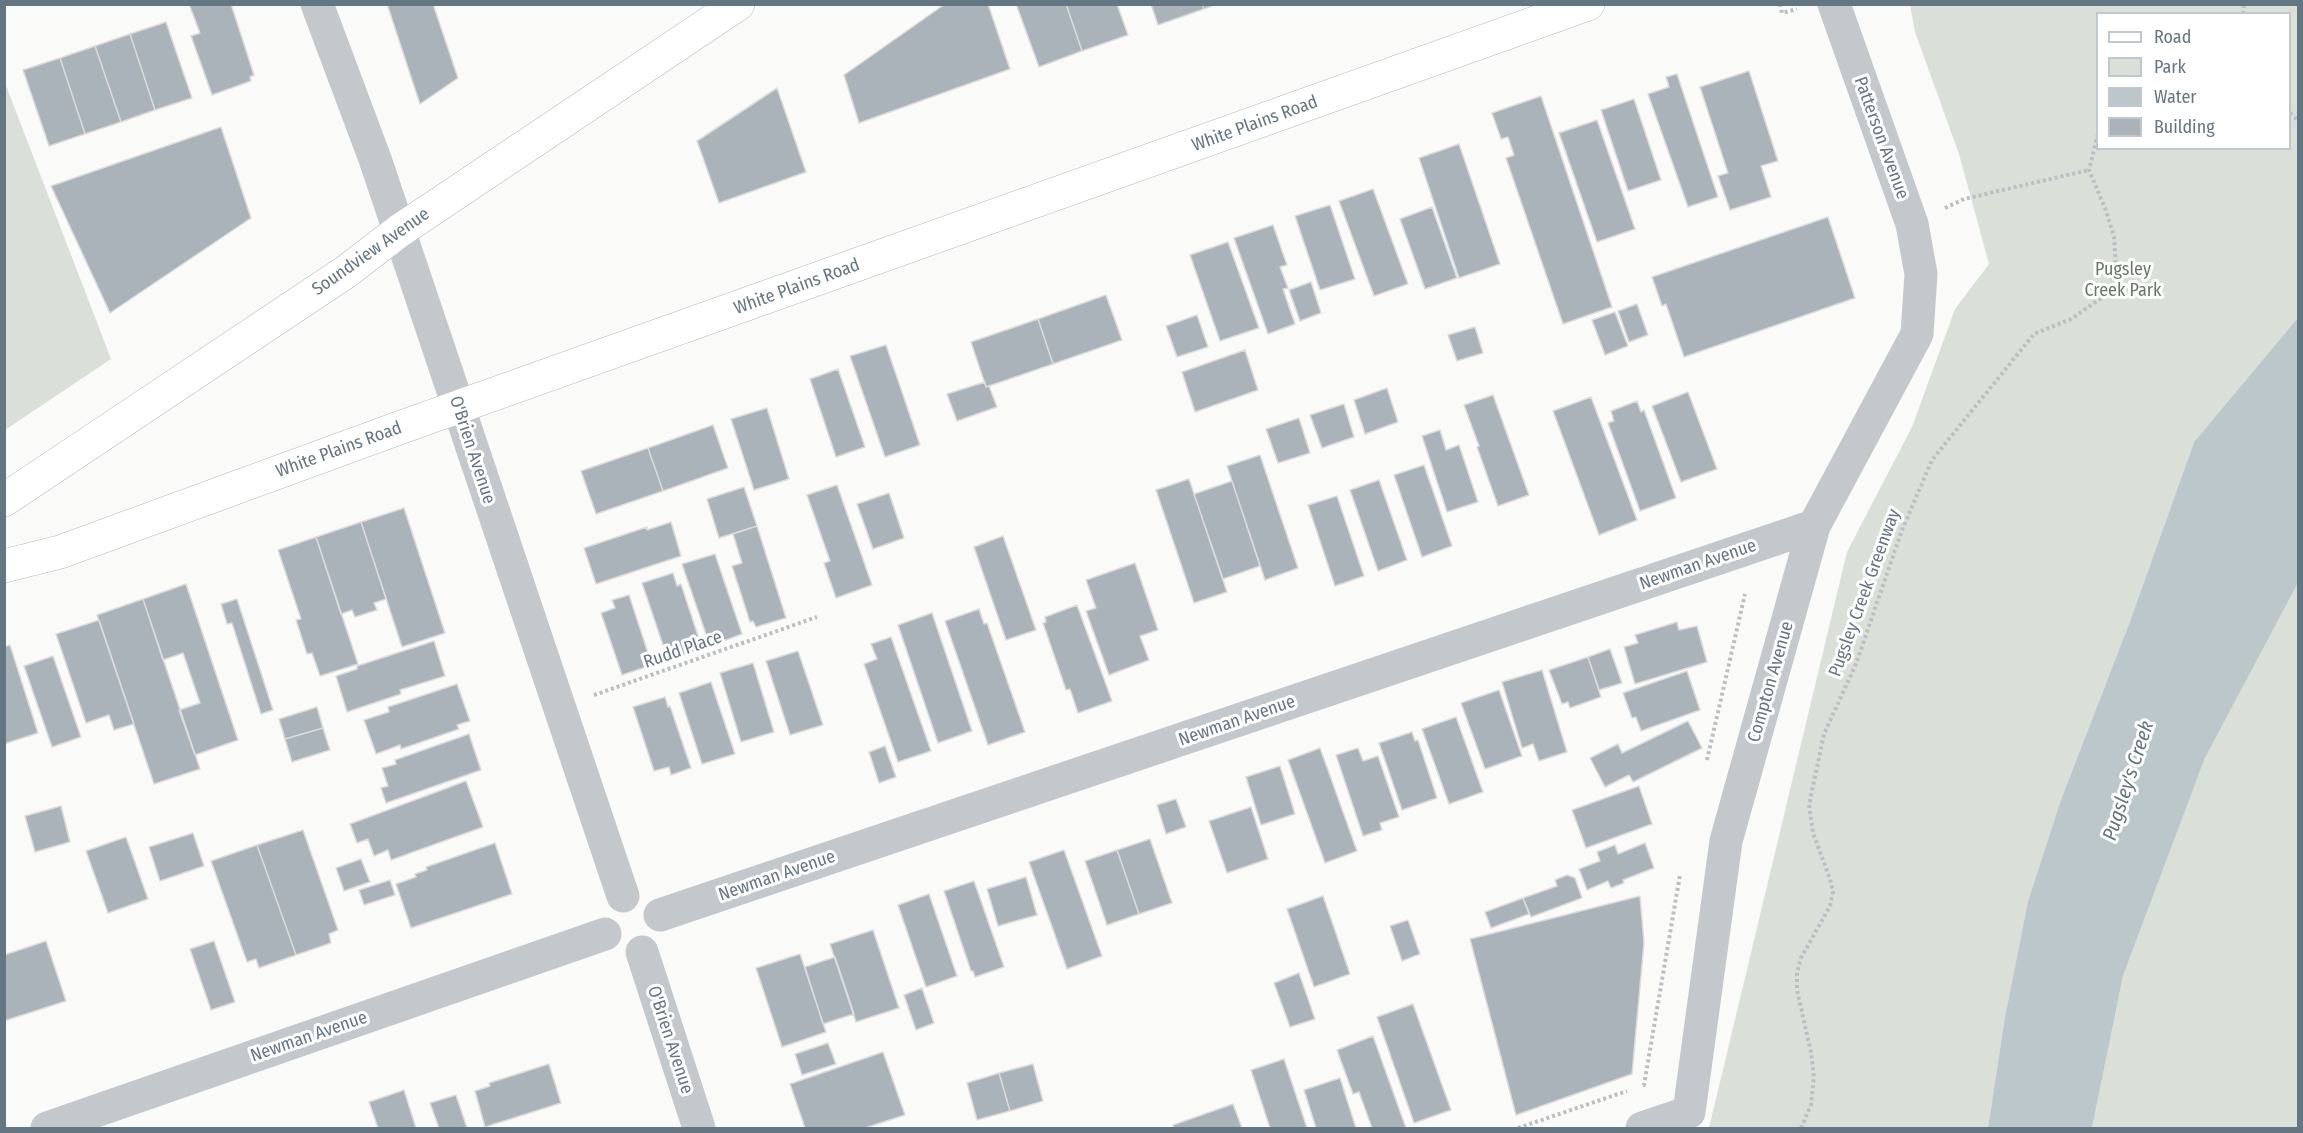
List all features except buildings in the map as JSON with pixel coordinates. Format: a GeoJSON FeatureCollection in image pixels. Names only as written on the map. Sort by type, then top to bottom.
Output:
{"type":"FeatureCollection","features":[{"type":"Feature","properties":{"kind":"main road","name":"Soundview Avenue"},"geometry":{"type":"LineString","coordinates":[[4,500],[347,271],[399,231],[738,4]]}},
{"type":"Feature","properties":{"kind":"main road","name":"White Plains Road"},"geometry":{"type":"LineString","coordinates":[[4,566],[60,552],[1588,4]]}},
{"type":"Feature","properties":{"kind":"street","name":"O'Brien Avenue"},"geometry":{"type":"LineString","coordinates":[[317,4],[375,159],[623,896]]}},
{"type":"Feature","properties":{"kind":"street","name":"Patterson Avenue"},"geometry":{"type":"LineString","coordinates":[[1834,4],[1912,224],[1921,274]]}},
{"type":"Feature","properties":{"kind":"street","name":"Compton Avenue"},"geometry":{"type":"LineString","coordinates":[[1642,1128],[1689,1112],[1726,841],[1814,526],[1917,334],[1921,274]]}},
{"type":"Feature","properties":{"kind":"street","name":"Newman Avenue"},"geometry":{"type":"LineString","coordinates":[[660,915],[1814,526]]}},
{"type":"Feature","properties":{"kind":"street"},"geometry":{"type":"LineString","coordinates":[[623,896],[641,896],[656,906],[660,915],[660,933],[650,948],[642,952],[633,954],[616,948],[605,934],[604,916],[608,908],[623,896]]}},
{"type":"Feature","properties":{"kind":"street","name":"Newman Avenue"},"geometry":{"type":"LineString","coordinates":[[46,1128],[605,934]]}},
{"type":"Feature","properties":{"kind":"street","name":"O'Brien Avenue"},"geometry":{"type":"LineString","coordinates":[[642,952],[699,1128]]}},
{"type":"Feature","properties":{"kind":"path"},"geometry":{"type":"LineString","coordinates":[[1780,4],[1782,14],[1797,9]]}},
{"type":"Feature","properties":{"kind":"path"},"geometry":{"type":"LineString","coordinates":[[1959,201],[2089,170],[2096,138]]}},
{"type":"Feature","properties":{"kind":"path","name":"Pugsley Creek Greenway"},"geometry":{"type":"LineString","coordinates":[[1801,1128],[1811,1105],[1814,1077],[1797,990],[1797,974],[1801,958],[1830,906],[1833,892],[1813,833],[1809,805],[1824,735],[1856,664],[1902,530],[1932,460],[2034,334],[2071,319],[2100,299],[2110,285],[2116,268],[2114,237],[2089,170]]}},
{"type":"Feature","properties":{"kind":"path"},"geometry":{"type":"LineString","coordinates":[[1705,767],[1745,594]]}},
{"type":"Feature","properties":{"kind":"path","name":"Rudd Place"},"geometry":{"type":"LineString","coordinates":[[558,708],[817,617]]}},
{"type":"Feature","properties":{"kind":"path"},"geometry":{"type":"LineString","coordinates":[[1518,1128],[1644,1085],[1681,872]]}},
{"type":"Feature","properties":{"kind":"green space","name":"Pugsley Creek Park"},"geometry":{"type":"Polygon","coordinates":[[[1910,5],[2298,5],[2298,321],[2296,320],[2194,442],[2129,624],[2062,797],[2004,1023],[1988,1128],[1709,1128],[1847,552],[1912,427],[1955,309],[1989,264],[1959,154],[1915,32],[1910,5]]]}},
{"type":"Feature","properties":{"kind":"green space"},"geometry":{"type":"Polygon","coordinates":[[[5,83],[111,359],[4,430],[5,83]]]}},
{"type":"Feature","properties":{"kind":"green space"},"geometry":{"type":"Polygon","coordinates":[[[2298,583],[2298,1128],[2092,1128],[2123,976],[2205,758],[2298,583]]]}},
{"type":"Feature","properties":{"kind":"water","name":"Pugsley's Creek"},"geometry":{"type":"Polygon","coordinates":[[[2296,320],[2298,321],[2298,583],[2205,758],[2123,976],[2092,1128],[1988,1128],[2004,1023],[2028,902],[2062,797],[2129,624],[2194,442],[2296,320]]]}}]}
